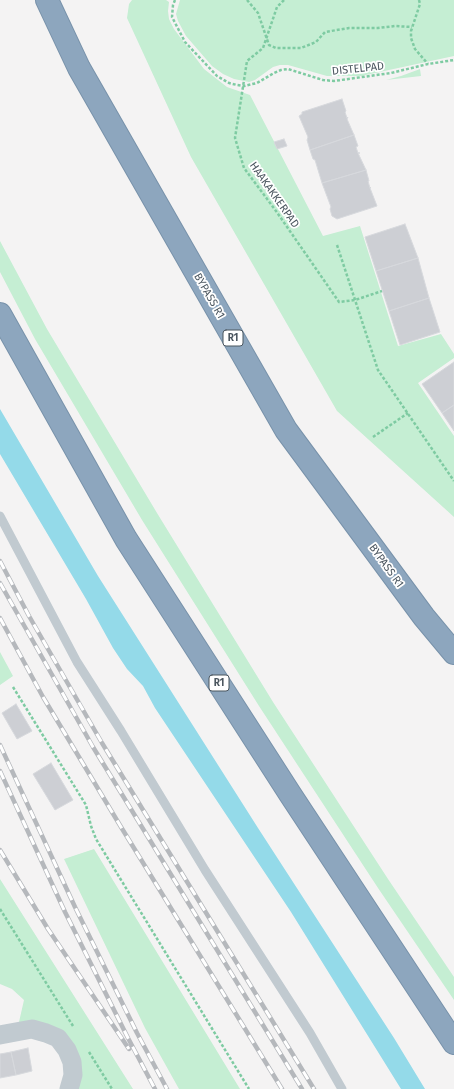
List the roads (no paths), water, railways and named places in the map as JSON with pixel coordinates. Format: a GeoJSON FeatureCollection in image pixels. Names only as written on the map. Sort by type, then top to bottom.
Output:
{"type":"FeatureCollection","features":[{"type":"Feature","properties":{"kind":"highway","name":"BYPASS R1"},"geometry":{"type":"LineString","coordinates":[[47,0],[79,68],[286,430],[424,617],[454,653]]}},
{"type":"Feature","properties":{"kind":"highway","name":"R1"},"geometry":{"type":"LineString","coordinates":[[0,314],[126,539],[285,787],[454,1043]]}},
{"type":"Feature","properties":{"kind":"street"},"geometry":{"type":"LineString","coordinates":[[0,1035],[32,1029],[58,1038],[67,1050],[72,1062],[73,1075],[69,1089]]}},
{"type":"Feature","properties":{"kind":"lane"},"geometry":{"type":"LineString","coordinates":[[0,516],[77,662],[121,731],[205,870],[310,1033],[342,1089]]}},
{"type":"Feature","properties":{"kind":"water"},"geometry":{"type":"Polygon","coordinates":[[[0,409],[98,576],[258,828],[394,1038],[425,1089],[401,1089],[291,912],[155,708],[143,686],[127,669],[113,648],[86,599],[0,454],[0,409]]]}},
{"type":"Feature","properties":{"kind":"railway"},"geometry":{"type":"LineString","coordinates":[[0,561],[29,616],[102,743],[314,1089]]}},
{"type":"Feature","properties":{"kind":"railway"},"geometry":{"type":"LineString","coordinates":[[0,583],[93,747],[302,1089]]}},
{"type":"Feature","properties":{"kind":"railway"},"geometry":{"type":"LineString","coordinates":[[0,618],[43,697],[282,1089]]}},
{"type":"Feature","properties":{"kind":"railway"},"geometry":{"type":"LineString","coordinates":[[0,745],[75,907],[137,1033],[167,1089]]}},
{"type":"Feature","properties":{"kind":"railway"},"geometry":{"type":"LineString","coordinates":[[0,771],[65,912],[155,1089]]}},
{"type":"Feature","properties":{"kind":"railway"},"geometry":{"type":"LineString","coordinates":[[0,850],[48,929],[129,1049]]}}]}
